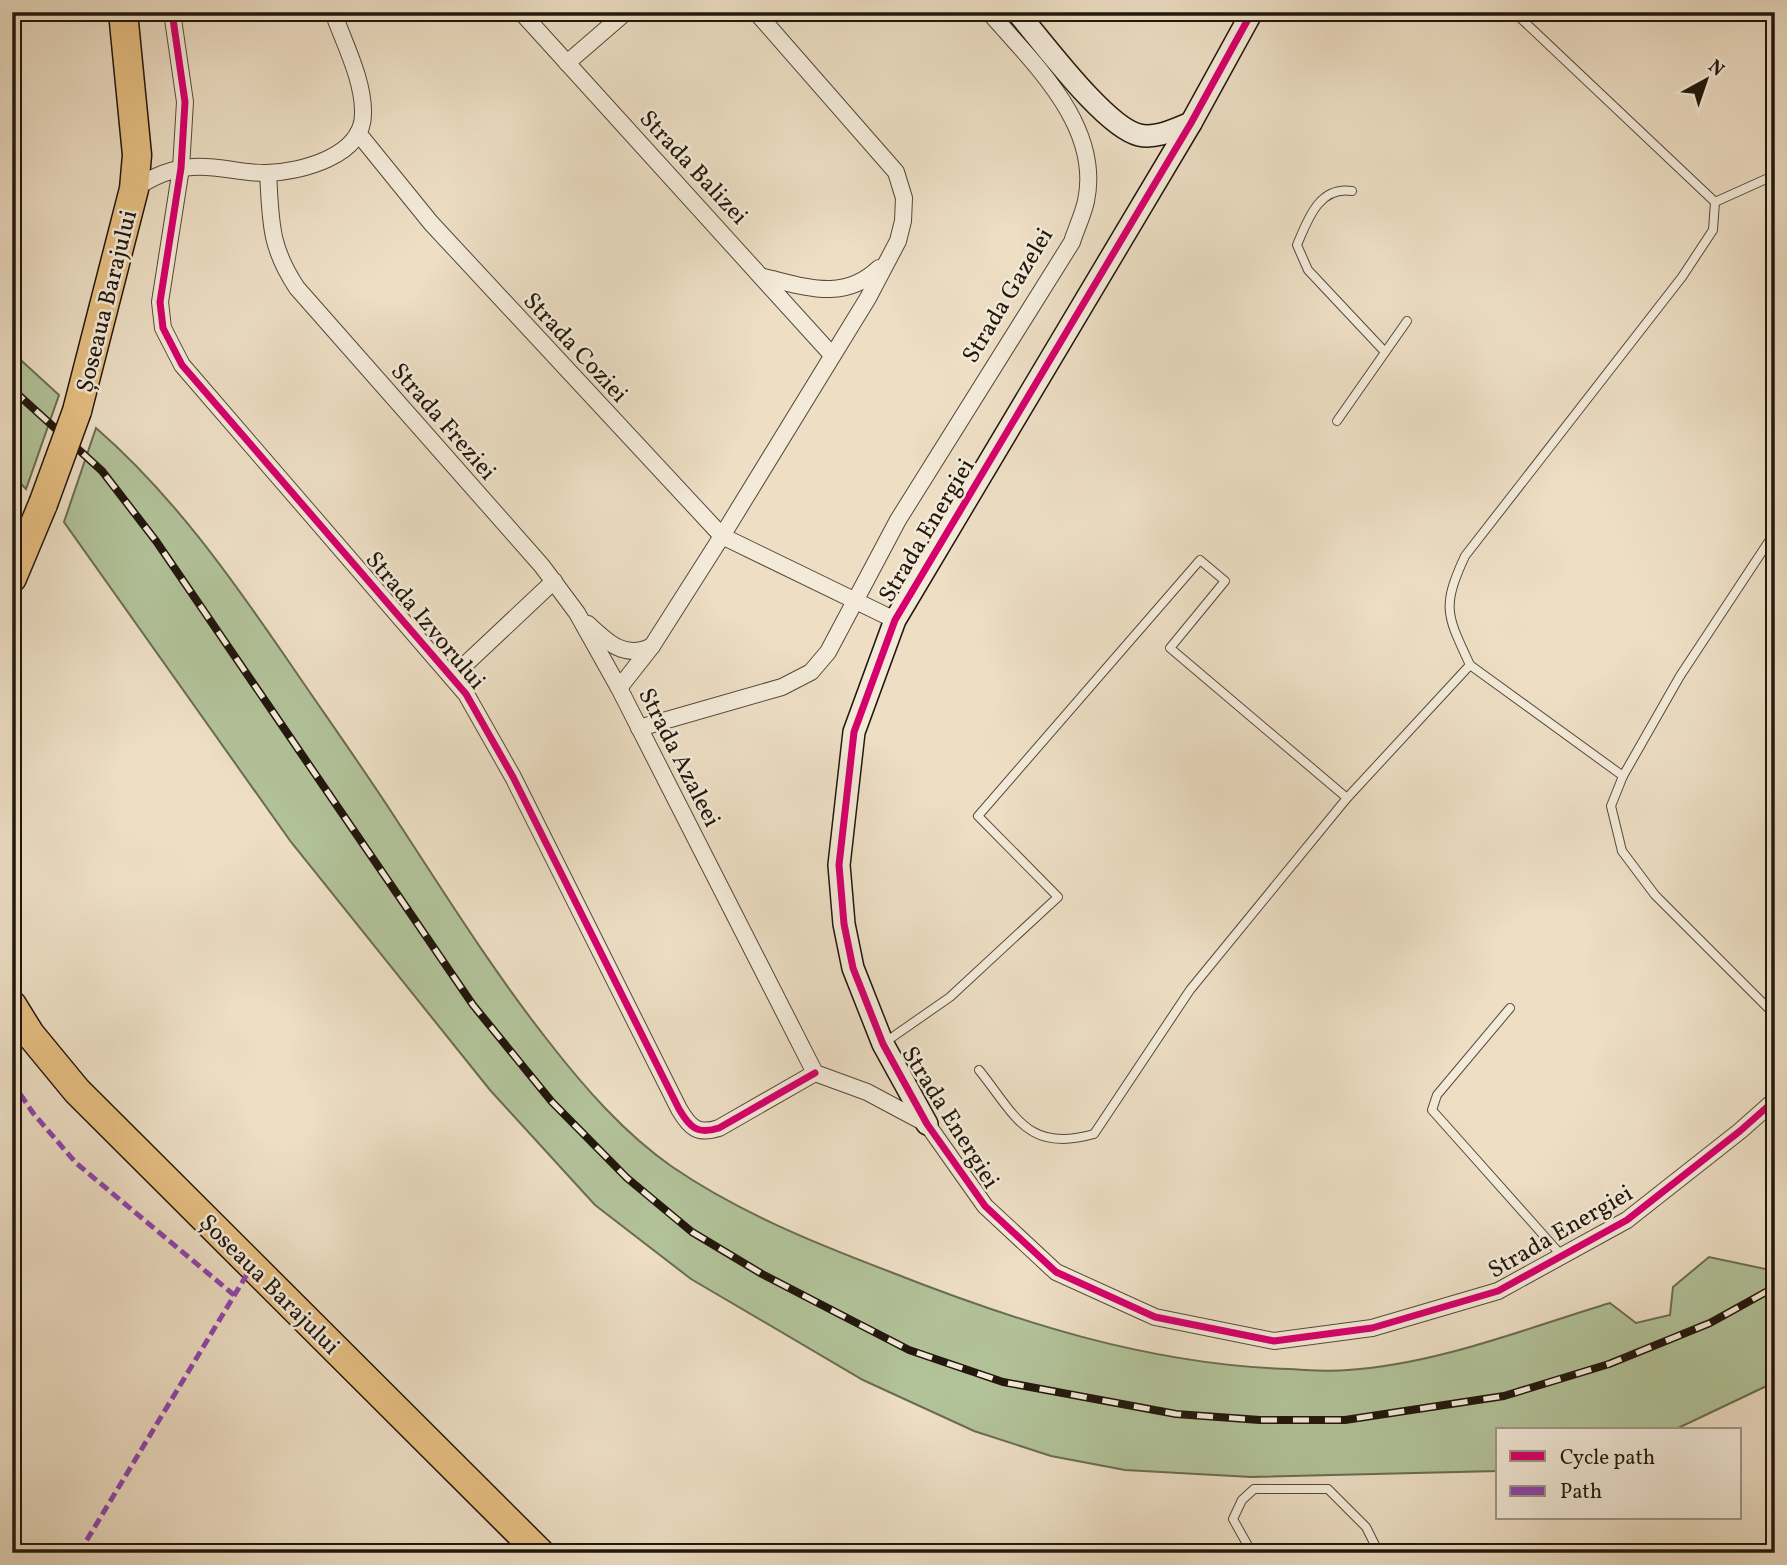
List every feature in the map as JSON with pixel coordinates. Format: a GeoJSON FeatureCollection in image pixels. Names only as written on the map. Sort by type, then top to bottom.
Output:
{"type":"FeatureCollection","features":[{"type":"Feature","properties":{"kind":"highway","name":"Șoseaua Barajului"},"geometry":{"type":"LineString","coordinates":[[12,578],[77,411],[134,188],[137,155],[123,12]]}},
{"type":"Feature","properties":{"kind":"highway","name":"Șoseaua Barajului"},"geometry":{"type":"LineString","coordinates":[[12,1005],[30,1034],[77,1091],[540,1553]]}},
{"type":"Feature","properties":{"kind":"street","name":"Strada Izvorului"},"geometry":{"type":"LineString","coordinates":[[172,12],[185,102],[181,168],[160,302],[169,343],[204,391],[453,676],[513,777],[679,1109],[694,1130],[705,1133],[719,1128],[815,1073]]}},
{"type":"Feature","properties":{"kind":"street"},"geometry":{"type":"LineString","coordinates":[[134,188],[153,177],[196,166],[268,173],[325,159],[350,144],[358,133],[363,112],[360,90],[333,12]]}},
{"type":"Feature","properties":{"kind":"street","name":"Strada Balizei"},"geometry":{"type":"LineString","coordinates":[[521,12],[832,355]]}},
{"type":"Feature","properties":{"kind":"street"},"geometry":{"type":"LineString","coordinates":[[567,63],[626,12]]}},
{"type":"Feature","properties":{"kind":"street","name":"Strada Azaleei"},"geometry":{"type":"LineString","coordinates":[[756,12],[896,172],[904,198],[903,221],[898,241],[886,262],[722,536],[652,646],[619,688],[815,1073]]}},
{"type":"Feature","properties":{"kind":"street","name":"Strada Gazelei"},"geometry":{"type":"LineString","coordinates":[[639,728],[799,680],[828,652],[898,520],[1072,242],[1086,200],[1086,158],[1074,122],[1046,78],[989,12]]}},
{"type":"Feature","properties":{"kind":"street"},"geometry":{"type":"LineString","coordinates":[[1017,12],[1100,108],[1119,125],[1139,135],[1160,135],[1191,123]]}},
{"type":"Feature","properties":{"kind":"street","name":"Strada Energiei"},"geometry":{"type":"LineString","coordinates":[[1252,12],[1191,123],[895,620],[854,733],[839,865],[844,924],[853,968],[883,1044],[927,1124],[985,1206],[1056,1272],[1155,1317],[1274,1341],[1371,1328],[1498,1291],[1627,1220],[1775,1100]]}},
{"type":"Feature","properties":{"kind":"street","name":"Strada Coziei"},"geometry":{"type":"LineString","coordinates":[[358,133],[431,223],[722,536],[895,620]]}},
{"type":"Feature","properties":{"kind":"street","name":"Strada Freziei"},"geometry":{"type":"LineString","coordinates":[[268,173],[275,249],[297,288],[554,581],[577,613],[619,688]]}},
{"type":"Feature","properties":{"kind":"street","name":"Strada Azaleei"},"geometry":{"type":"LineString","coordinates":[[764,277],[821,290],[853,287],[869,278],[886,262]]}},
{"type":"Feature","properties":{"kind":"street"},"geometry":{"type":"LineString","coordinates":[[453,676],[554,581]]}},
{"type":"Feature","properties":{"kind":"street"},"geometry":{"type":"LineString","coordinates":[[577,613],[603,638],[625,651],[634,652],[652,646]]}},
{"type":"Feature","properties":{"kind":"street"},"geometry":{"type":"LineString","coordinates":[[815,1073],[867,1092],[927,1124]]}},
{"type":"Feature","properties":{"kind":"lane"},"geometry":{"type":"LineString","coordinates":[[1514,12],[1714,202],[1713,230],[1682,277],[1465,556],[1452,585],[1449,620],[1470,665],[1623,776]]}},
{"type":"Feature","properties":{"kind":"lane"},"geometry":{"type":"LineString","coordinates":[[1714,202],[1775,175]]}},
{"type":"Feature","properties":{"kind":"lane"},"geometry":{"type":"LineString","coordinates":[[1352,191],[1339,189],[1325,196],[1309,217],[1297,245],[1308,270],[1385,352]]}},
{"type":"Feature","properties":{"kind":"lane"},"geometry":{"type":"LineString","coordinates":[[1337,421],[1407,321]]}},
{"type":"Feature","properties":{"kind":"lane"},"geometry":{"type":"LineString","coordinates":[[1775,532],[1680,676],[1623,776],[1611,806],[1622,850],[1655,895],[1775,1016]]}},
{"type":"Feature","properties":{"kind":"lane"},"geometry":{"type":"LineString","coordinates":[[883,1044],[950,997],[1058,897],[978,816],[1200,560],[1225,581],[1170,648],[1347,798]]}},
{"type":"Feature","properties":{"kind":"lane"},"geometry":{"type":"LineString","coordinates":[[979,1070],[1027,1131],[1056,1141],[1094,1134],[1190,990],[1347,798],[1470,665]]}},
{"type":"Feature","properties":{"kind":"lane"},"geometry":{"type":"LineString","coordinates":[[1510,1008],[1437,1095],[1432,1110],[1562,1256]]}},
{"type":"Feature","properties":{"kind":"lane"},"geometry":{"type":"LineString","coordinates":[[1252,1553],[1233,1519],[1242,1500],[1254,1489],[1328,1489],[1366,1527],[1378,1553]]}},
{"type":"Feature","properties":{"kind":"green space"},"geometry":{"type":"Polygon","coordinates":[[[12,352],[59,395],[26,489],[12,474],[12,352]]]}},
{"type":"Feature","properties":{"kind":"green space"},"geometry":{"type":"Polygon","coordinates":[[[96,428],[150,480],[222,567],[369,779],[489,960],[562,1059],[606,1108],[654,1153],[696,1183],[749,1212],[831,1249],[937,1290],[1085,1338],[1186,1359],[1238,1366],[1319,1371],[1341,1371],[1415,1361],[1480,1344],[1610,1303],[1636,1323],[1670,1315],[1673,1287],[1709,1257],[1775,1271],[1775,1382],[1678,1428],[1496,1428],[1496,1471],[1251,1477],[1125,1470],[1051,1456],[974,1431],[863,1380],[691,1279],[595,1205],[490,1090],[291,842],[64,522],[96,428]]]}},
{"type":"Feature","properties":{"kind":"railway"},"geometry":{"type":"LineString","coordinates":[[12,389],[102,471],[156,541],[473,1005],[552,1102],[627,1178],[692,1232],[762,1274],[909,1350],[1003,1382],[1176,1414],[1260,1420],[1345,1420],[1504,1396],[1609,1364],[1710,1323],[1775,1287]]}},
{"type":"Feature","properties":{"kind":"marked path"},"geometry":{"type":"LineString","coordinates":[[12,1082],[33,1113],[76,1163],[234,1295]]}},
{"type":"Feature","properties":{"kind":"marked path"},"geometry":{"type":"LineString","coordinates":[[79,1553],[252,1266]]}},
{"type":"Feature","properties":{"kind":"cycle path"},"geometry":{"type":"LineString","coordinates":[[172,12],[185,102],[181,168],[160,302],[163,328],[182,365],[466,694],[513,777],[687,1121],[700,1130],[719,1128],[815,1073]]}},
{"type":"Feature","properties":{"kind":"cycle path"},"geometry":{"type":"LineString","coordinates":[[1252,12],[1191,123],[895,620],[854,732],[839,865],[844,924],[853,968],[883,1044],[927,1124],[985,1206],[1056,1272],[1155,1317],[1274,1341],[1372,1328],[1498,1291],[1627,1220],[1775,1100]]}}]}
